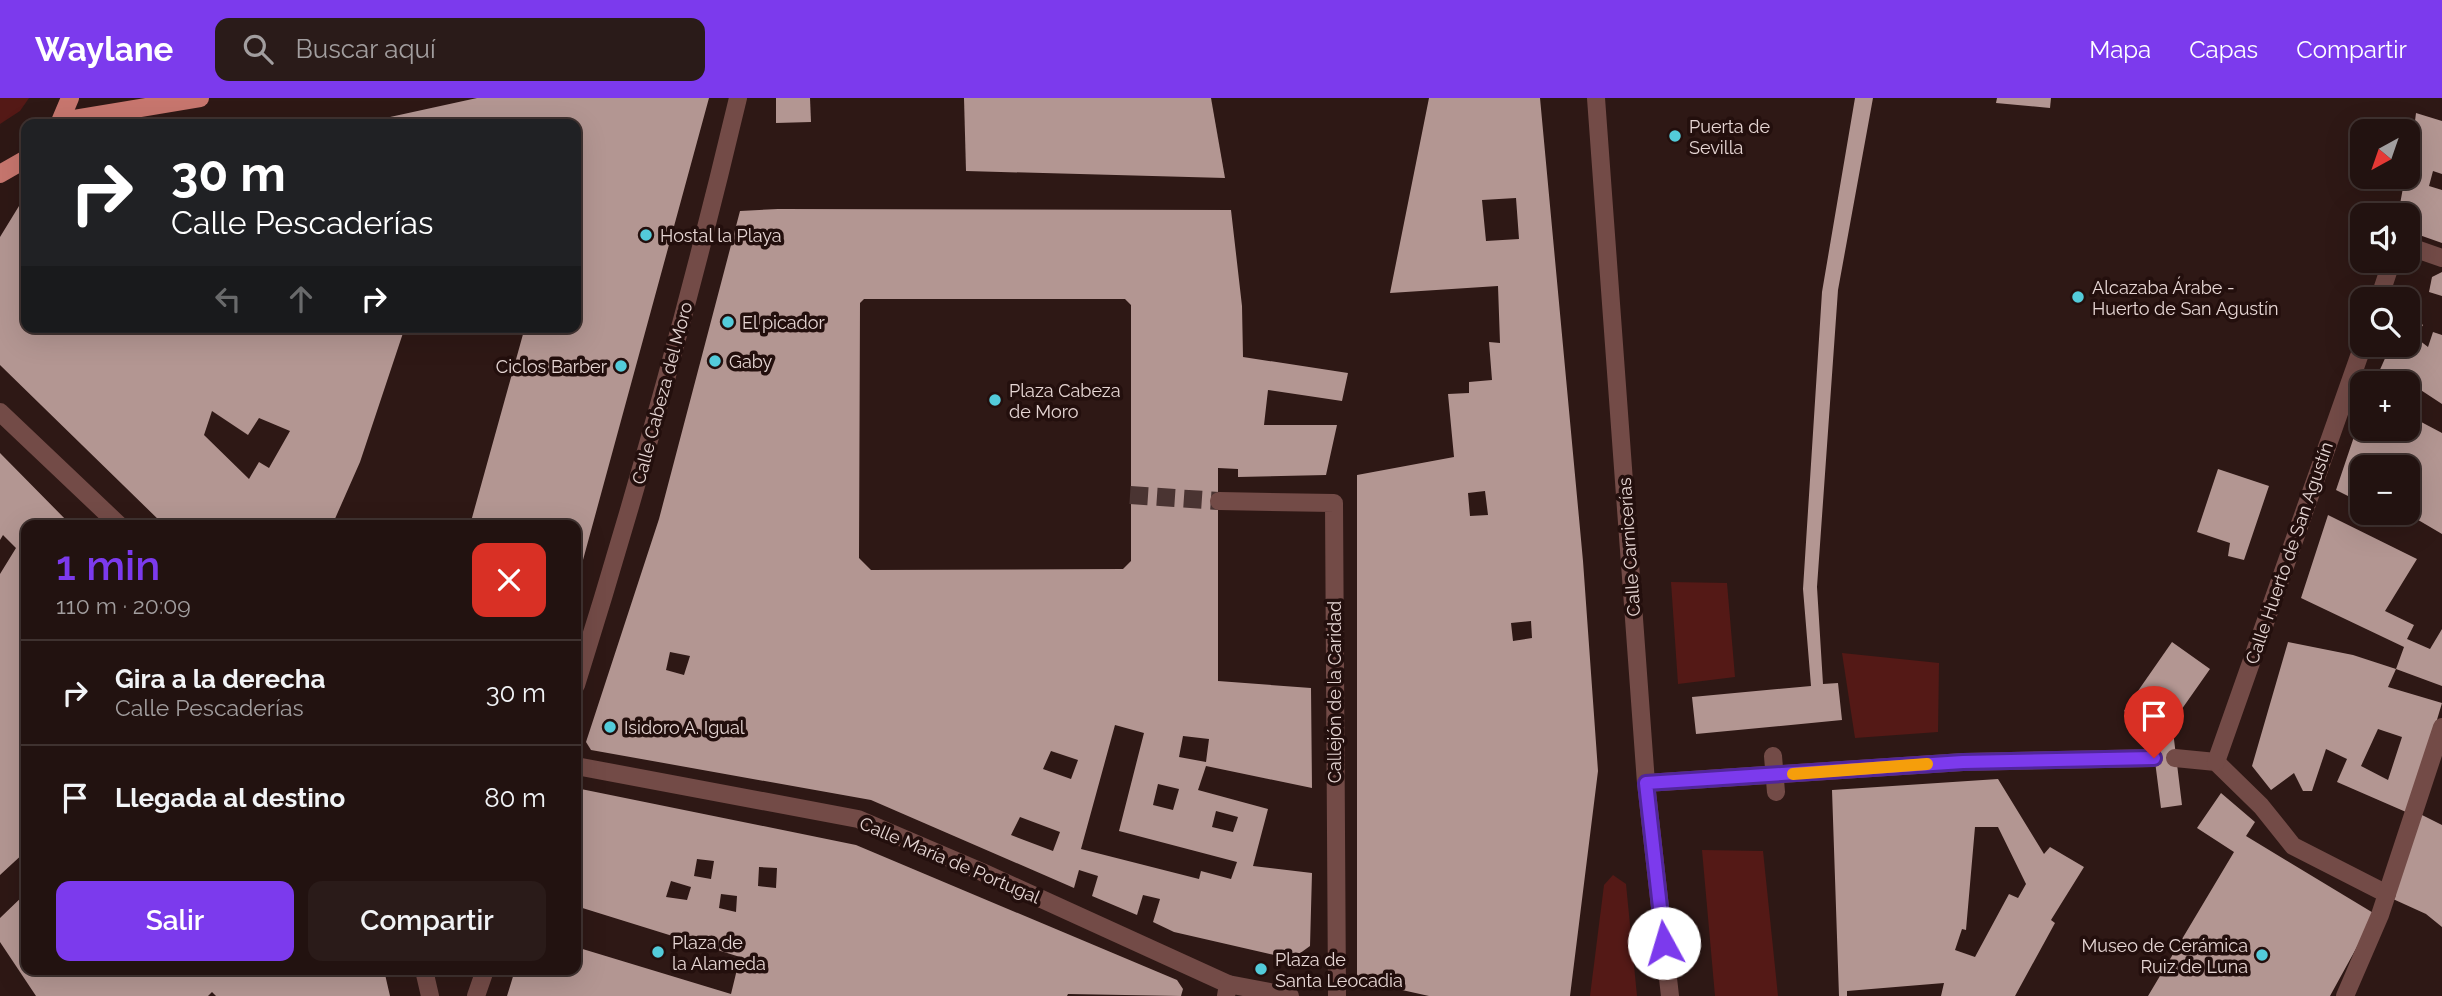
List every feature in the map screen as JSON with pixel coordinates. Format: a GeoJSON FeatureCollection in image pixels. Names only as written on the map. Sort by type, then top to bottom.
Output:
{"type":"FeatureCollection","features":[{"type":"Feature","properties":{"kind":"main road"},"geometry":{"type":"LineString","coordinates":[[62,119],[70,98]]}},
{"type":"Feature","properties":{"kind":"main road"},"geometry":{"type":"LineString","coordinates":[[83,119],[200,98]]}},
{"type":"Feature","properties":{"kind":"main road"},"geometry":{"type":"LineString","coordinates":[[0,174],[21,162]]}},
{"type":"Feature","properties":{"kind":"street","name":"Calle Cabeza del Moro"},"geometry":{"type":"LineString","coordinates":[[581,669],[630,513],[738,98]]}},
{"type":"Feature","properties":{"kind":"street","name":"Calle Carnicerías"},"geometry":{"type":"LineString","coordinates":[[1596,98],[1646,783],[1670,996]]}},
{"type":"Feature","properties":{"kind":"street"},"geometry":{"type":"LineString","coordinates":[[2420,250],[2442,258]]}},
{"type":"Feature","properties":{"kind":"street","name":"Calle Huerto de San Agustín"},"geometry":{"type":"LineString","coordinates":[[2216,762],[2359,357]]}},
{"type":"Feature","properties":{"kind":"street"},"geometry":{"type":"LineString","coordinates":[[0,412],[114,520]]}},
{"type":"Feature","properties":{"kind":"street","name":"Callejón de la Caridad"},"geometry":{"type":"LineString","coordinates":[[1219,501],[1334,503],[1337,996]]}},
{"type":"Feature","properties":{"kind":"street"},"geometry":{"type":"LineString","coordinates":[[2345,996],[2387,894],[2442,727]]}},
{"type":"Feature","properties":{"kind":"street"},"geometry":{"type":"LineString","coordinates":[[1773,755],[1775,784]]}},
{"type":"Feature","properties":{"kind":"street"},"geometry":{"type":"LineString","coordinates":[[1646,783],[1775,784],[1963,762],[2154,758]]}},
{"type":"Feature","properties":{"kind":"street"},"geometry":{"type":"LineString","coordinates":[[2175,758],[2216,762],[2260,806],[2293,846],[2387,894]]}},
{"type":"Feature","properties":{"kind":"street","name":"Calle María de Portugal"},"geometry":{"type":"LineString","coordinates":[[581,767],[858,819],[1227,990]]}},
{"type":"Feature","properties":{"kind":"street"},"geometry":{"type":"LineString","coordinates":[[425,975],[430,996]]}},
{"type":"Feature","properties":{"kind":"street"},"geometry":{"type":"LineString","coordinates":[[477,996],[483,975]]}},
{"type":"Feature","properties":{"kind":"street"},"geometry":{"type":"LineString","coordinates":[[1227,990],[1290,996]]}},
{"type":"Feature","properties":{"kind":"shaded area"},"geometry":{"type":"Polygon","coordinates":[[[0,98],[29,98],[20,111],[0,124],[0,98]]]}},
{"type":"Feature","properties":{"kind":"shaded area"},"geometry":{"type":"Polygon","coordinates":[[[1671,582],[1727,583],[1735,677],[1678,684],[1671,582]]]}},
{"type":"Feature","properties":{"kind":"shaded area"},"geometry":{"type":"Polygon","coordinates":[[[1842,653],[1939,663],[1938,732],[1855,738],[1842,653]]]}},
{"type":"Feature","properties":{"kind":"shaded area"},"geometry":{"type":"Polygon","coordinates":[[[1702,850],[1763,851],[1778,996],[1715,996],[1702,850]]]}},
{"type":"Feature","properties":{"kind":"shaded area"},"geometry":{"type":"Polygon","coordinates":[[[1613,875],[1626,884],[1637,996],[1590,996],[1604,885],[1613,875]]]}},
{"type":"Feature","properties":{"kind":"building"},"geometry":{"type":"Polygon","coordinates":[[[477,98],[709,98],[581,567],[581,520],[471,520],[523,333],[581,333],[581,119],[381,119],[477,98]]]}},
{"type":"Feature","properties":{"kind":"building"},"geometry":{"type":"Polygon","coordinates":[[[776,98],[810,98],[811,122],[776,123],[776,98]]]}},
{"type":"Feature","properties":{"kind":"building"},"geometry":{"type":"Polygon","coordinates":[[[964,98],[1211,98],[1225,178],[966,171],[964,98]]]}},
{"type":"Feature","properties":{"kind":"building"},"geometry":{"type":"Polygon","coordinates":[[[1429,98],[1540,98],[1583,561],[1598,771],[1570,996],[1429,996],[1357,980],[1357,475],[1454,457],[1448,394],[1469,393],[1469,382],[1492,380],[1489,342],[1500,343],[1498,286],[1390,293],[1429,98]],[[1516,198],[1482,200],[1486,241],[1519,239],[1516,198]],[[1485,491],[1468,493],[1470,516],[1488,515],[1485,491]],[[1531,621],[1511,623],[1513,641],[1532,638],[1531,621]]]}},
{"type":"Feature","properties":{"kind":"building"},"geometry":{"type":"Polygon","coordinates":[[[1855,98],[1873,98],[1838,290],[1817,587],[1823,684],[1838,683],[1842,720],[1696,734],[1692,697],[1811,686],[1803,589],[1822,292],[1855,98]]]}},
{"type":"Feature","properties":{"kind":"building"},"geometry":{"type":"Polygon","coordinates":[[[1997,98],[2051,98],[2050,108],[1996,103],[1997,98]]]}},
{"type":"Feature","properties":{"kind":"building"},"geometry":{"type":"Polygon","coordinates":[[[2416,113],[2442,121],[2442,174],[2433,171],[2429,186],[2442,190],[2442,243],[2420,235],[2420,203],[2400,203],[2403,189],[2420,189],[2420,119],[2415,119],[2416,113]]]}},
{"type":"Feature","properties":{"kind":"building"},"geometry":{"type":"Polygon","coordinates":[[[21,205],[21,333],[403,333],[360,462],[334,520],[159,520],[0,365],[0,237],[21,205]],[[212,411],[204,435],[249,479],[259,462],[269,468],[290,431],[259,418],[248,435],[212,411]]]}},
{"type":"Feature","properties":{"kind":"building"},"geometry":{"type":"Polygon","coordinates":[[[1231,210],[1242,306],[1243,357],[1348,373],[1342,401],[1268,390],[1264,425],[1337,425],[1326,475],[1238,477],[1238,469],[1218,468],[1218,681],[1311,688],[1312,788],[1206,766],[1198,790],[1268,809],[1253,866],[1312,873],[1310,946],[1292,959],[1174,932],[1153,922],[1160,899],[1143,895],[1137,915],[1092,896],[1098,876],[1079,870],[1074,888],[871,800],[591,750],[586,742],[659,519],[740,211],[1231,210]],[[864,299],[860,303],[859,558],[871,570],[1123,569],[1131,561],[1131,305],[1125,299],[864,299]],[[670,652],[666,670],[684,675],[690,656],[670,652]],[[1115,725],[1081,849],[1199,879],[1201,871],[1231,879],[1237,862],[1119,831],[1144,733],[1115,725]],[[1183,736],[1179,757],[1206,762],[1209,739],[1183,736]],[[1051,751],[1043,769],[1071,779],[1078,760],[1051,751]],[[1158,784],[1153,805],[1173,810],[1179,789],[1158,784]],[[1216,811],[1212,827],[1233,832],[1238,817],[1216,811]],[[1020,817],[1011,835],[1053,851],[1060,832],[1020,817]]]}},
{"type":"Feature","properties":{"kind":"building"},"geometry":{"type":"Polygon","coordinates":[[[2442,272],[2442,296],[2429,292],[2432,277],[2442,272]]]}},
{"type":"Feature","properties":{"kind":"building"},"geometry":{"type":"Polygon","coordinates":[[[2433,332],[2442,335],[2442,404],[2420,390],[2420,371],[2379,371],[2386,357],[2420,357],[2420,341],[2428,347],[2433,332]]]}},
{"type":"Feature","properties":{"kind":"building"},"geometry":{"type":"Polygon","coordinates":[[[2420,421],[2442,433],[2442,534],[2420,521],[2420,455],[2350,455],[2350,497],[2336,490],[2353,441],[2420,441],[2420,421]]]}},
{"type":"Feature","properties":{"kind":"building"},"geometry":{"type":"Polygon","coordinates":[[[0,453],[66,520],[21,520],[21,856],[0,875],[0,574],[16,548],[3,535],[0,540],[0,453]]]}},
{"type":"Feature","properties":{"kind":"building"},"geometry":{"type":"Polygon","coordinates":[[[2218,469],[2269,486],[2244,560],[2228,556],[2230,543],[2197,532],[2218,469]]]}},
{"type":"Feature","properties":{"kind":"building"},"geometry":{"type":"Polygon","coordinates":[[[2328,515],[2417,559],[2385,611],[2414,625],[2407,639],[2430,649],[2442,629],[2442,686],[2396,669],[2404,647],[2301,598],[2328,515]]]}},
{"type":"Feature","properties":{"kind":"building"},"geometry":{"type":"Polygon","coordinates":[[[2172,642],[2210,669],[2172,723],[2182,805],[2161,808],[2151,730],[2124,711],[2172,642]]]}},
{"type":"Feature","properties":{"kind":"building"},"geometry":{"type":"Polygon","coordinates":[[[2288,642],[2353,655],[2396,669],[2388,687],[2442,703],[2410,810],[2406,812],[2337,782],[2347,759],[2326,749],[2312,791],[2303,791],[2294,773],[2271,790],[2252,766],[2288,642]],[[2378,729],[2361,766],[2388,780],[2402,737],[2378,729]]]}},
{"type":"Feature","properties":{"kind":"building"},"geometry":{"type":"Polygon","coordinates":[[[1998,779],[2044,854],[2050,847],[2084,867],[2051,920],[2055,923],[2015,996],[1941,996],[1944,983],[1847,991],[1847,996],[1839,996],[1832,790],[1998,779]],[[1975,827],[1966,930],[1962,929],[1955,950],[1975,957],[2009,894],[2018,898],[2026,884],[1998,827],[1975,827]]]}},
{"type":"Feature","properties":{"kind":"building"},"geometry":{"type":"Polygon","coordinates":[[[581,789],[856,845],[1177,980],[1183,989],[1181,996],[507,996],[513,975],[581,975],[581,949],[731,994],[740,957],[581,908],[581,789]],[[697,859],[694,876],[711,879],[714,861],[697,859]],[[759,867],[758,886],[776,888],[777,868],[759,867]],[[671,881],[666,897],[687,900],[691,887],[671,881]],[[721,894],[719,908],[736,912],[737,896],[721,894]]]}},
{"type":"Feature","properties":{"kind":"building","name":"Museo de Cerámica Ruiz de Luna"},"geometry":{"type":"Polygon","coordinates":[[[2221,793],[2255,822],[2246,836],[2375,914],[2330,996],[2148,996],[2234,852],[2197,828],[2221,793]]]}},
{"type":"Feature","properties":{"kind":"building"},"geometry":{"type":"Polygon","coordinates":[[[2420,814],[2442,825],[2442,927],[2426,914],[2393,899],[2420,814]]]}},
{"type":"Feature","properties":{"kind":"building"},"geometry":{"type":"Polygon","coordinates":[[[21,898],[21,974],[0,942],[0,918],[21,898]]]}},
{"type":"Feature","properties":{"kind":"building"},"geometry":{"type":"Polygon","coordinates":[[[22,975],[385,975],[390,996],[216,996],[212,992],[208,996],[36,996],[22,975]]]}},
{"type":"Feature","properties":{"kind":"tunnel"},"geometry":{"type":"LineString","coordinates":[[1130,495],[1219,501]]}},
{"type":"Feature","properties":{"kind":"slow traffic"},"geometry":{"type":"LineString","coordinates":[[1793,774],[1927,764]]}},
{"type":"Feature","properties":{"kind":"place","name":"Puerta de Sevilla"},"geometry":{"type":"Point","coordinates":[1675,136]}},
{"type":"Feature","properties":{"kind":"place","name":"Hostal la Playa"},"geometry":{"type":"Point","coordinates":[646,235]}},
{"type":"Feature","properties":{"kind":"place","name":"Alcazaba Árabe - Huerto de San Agustín"},"geometry":{"type":"Point","coordinates":[2078,297]}},
{"type":"Feature","properties":{"kind":"place","name":"El picador"},"geometry":{"type":"Point","coordinates":[728,322]}},
{"type":"Feature","properties":{"kind":"place","name":"Gaby"},"geometry":{"type":"Point","coordinates":[715,361]}},
{"type":"Feature","properties":{"kind":"place","name":"Ciclos Barber"},"geometry":{"type":"Point","coordinates":[621,366]}},
{"type":"Feature","properties":{"kind":"place","name":"Plaza Cabeza de Moro"},"geometry":{"type":"Point","coordinates":[995,400]}},
{"type":"Feature","properties":{"kind":"place","name":"Isidoro A. Igual"},"geometry":{"type":"Point","coordinates":[610,727]}},
{"type":"Feature","properties":{"kind":"place","name":"Plaza de la Alameda"},"geometry":{"type":"Point","coordinates":[658,952]}},
{"type":"Feature","properties":{"kind":"place","name":"Museo de Cerámica Ruiz de Luna"},"geometry":{"type":"Point","coordinates":[2262,955]}},
{"type":"Feature","properties":{"kind":"place","name":"Plaza de Santa Leocadia"},"geometry":{"type":"Point","coordinates":[1261,969]}},
{"type":"Feature","properties":{"kind":"route"},"geometry":{"type":"LineString","coordinates":[[1664,943],[1646,783],[1963,762],[2154,758]]}}]}
